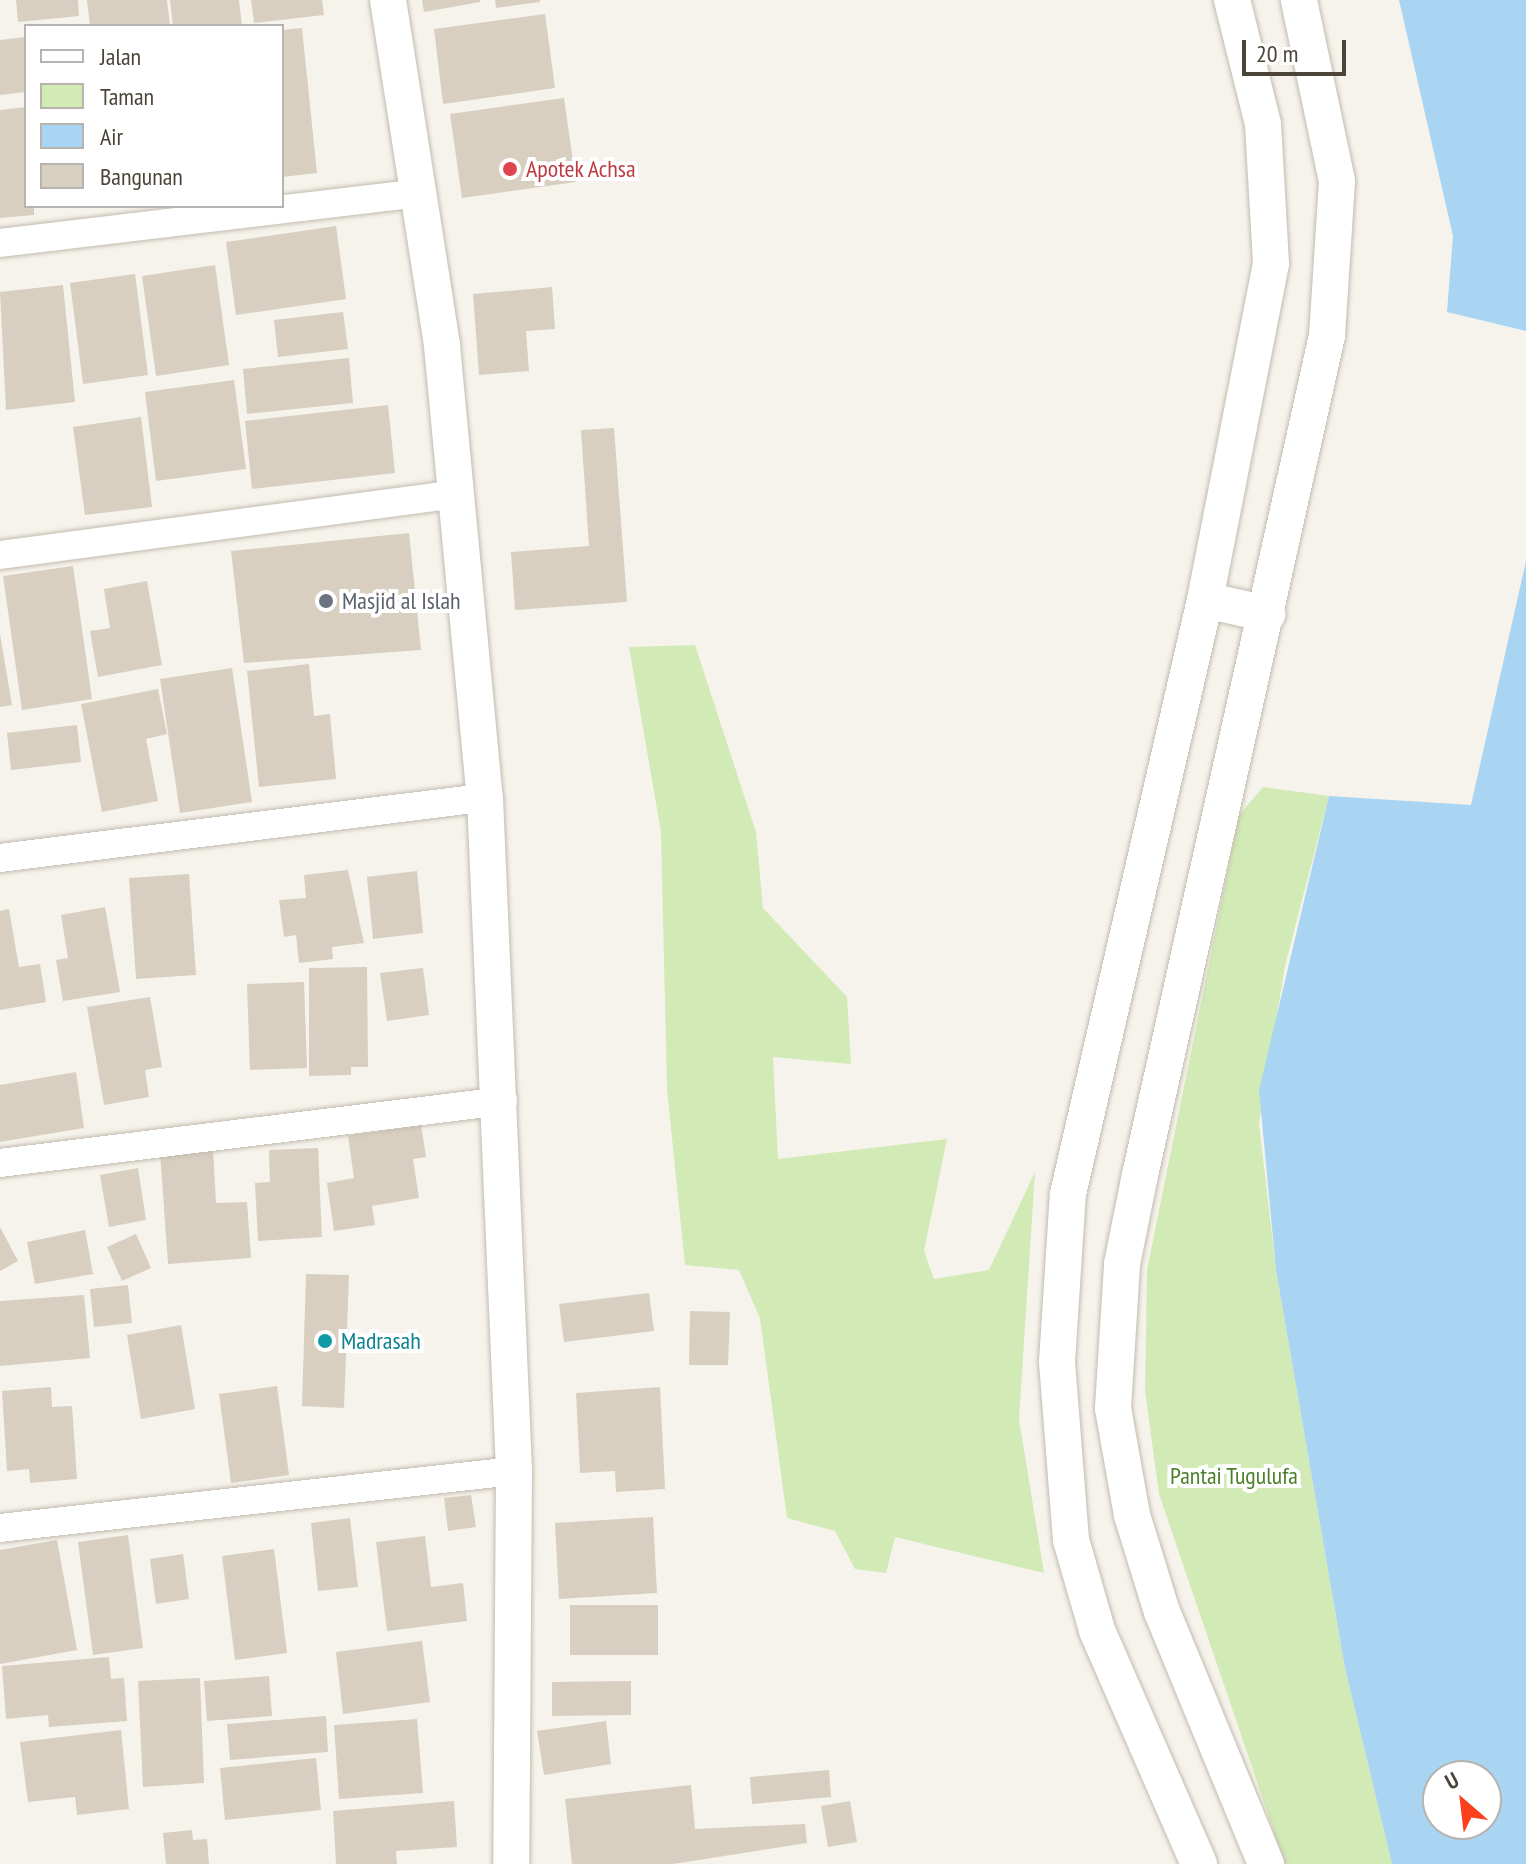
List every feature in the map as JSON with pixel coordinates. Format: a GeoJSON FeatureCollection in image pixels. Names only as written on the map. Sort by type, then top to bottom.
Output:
{"type":"FeatureCollection","features":[{"type":"Feature","properties":{"kind":"street"},"geometry":{"type":"LineString","coordinates":[[388,0],[413,194],[442,346],[485,798],[503,1101],[514,1471],[511,1864]]}},
{"type":"Feature","properties":{"kind":"street"},"geometry":{"type":"LineString","coordinates":[[1199,1864],[1097,1630],[1071,1540],[1058,1425],[1068,1194],[1205,600],[1271,263],[1263,124],[1232,0]]}},
{"type":"Feature","properties":{"kind":"street"},"geometry":{"type":"LineString","coordinates":[[1266,1864],[1162,1612],[1132,1515],[1113,1408],[1120,1300],[1140,1175],[1327,336],[1335,265],[1337,181],[1299,0]]}},
{"type":"Feature","properties":{"kind":"street"},"geometry":{"type":"LineString","coordinates":[[0,243],[413,194]]}},
{"type":"Feature","properties":{"kind":"street"},"geometry":{"type":"LineString","coordinates":[[0,555],[457,494]]}},
{"type":"Feature","properties":{"kind":"street"},"geometry":{"type":"LineString","coordinates":[[1205,600],[1267,614]]}},
{"type":"Feature","properties":{"kind":"street"},"geometry":{"type":"LineString","coordinates":[[0,858],[485,798]]}},
{"type":"Feature","properties":{"kind":"street"},"geometry":{"type":"LineString","coordinates":[[0,1163],[503,1101]]}},
{"type":"Feature","properties":{"kind":"street"},"geometry":{"type":"LineString","coordinates":[[1062,1296],[1120,1300]]}},
{"type":"Feature","properties":{"kind":"street"},"geometry":{"type":"LineString","coordinates":[[0,1528],[514,1471]]}},
{"type":"Feature","properties":{"kind":"green space"},"geometry":{"type":"Polygon","coordinates":[[[695,645],[756,832],[763,908],[847,997],[851,1064],[773,1057],[778,1159],[947,1139],[924,1251],[934,1279],[989,1270],[1035,1172],[1019,1419],[1044,1573],[895,1537],[886,1573],[855,1569],[835,1531],[787,1518],[760,1318],[739,1270],[685,1265],[667,1089],[661,832],[629,647],[695,645]]]}},
{"type":"Feature","properties":{"kind":"green space","name":"Pantai Tugulufa"},"geometry":{"type":"Polygon","coordinates":[[[1263,787],[1329,796],[1285,966],[1259,1123],[1276,1270],[1345,1668],[1392,1864],[1285,1864],[1159,1494],[1145,1391],[1147,1270],[1239,815],[1263,787]]]}},
{"type":"Feature","properties":{"kind":"water"},"geometry":{"type":"Polygon","coordinates":[[[1399,0],[1526,0],[1526,331],[1447,312],[1453,236],[1399,0]]]}},
{"type":"Feature","properties":{"kind":"water"},"geometry":{"type":"Polygon","coordinates":[[[1526,561],[1526,1864],[1392,1864],[1345,1668],[1276,1270],[1259,1090],[1329,796],[1471,805],[1526,561]]]}},
{"type":"Feature","properties":{"kind":"building"},"geometry":{"type":"Polygon","coordinates":[[[16,0],[78,0],[79,16],[18,22],[16,0]]]}},
{"type":"Feature","properties":{"kind":"building"},"geometry":{"type":"Polygon","coordinates":[[[87,0],[167,0],[170,24],[90,24],[87,0]]]}},
{"type":"Feature","properties":{"kind":"building"},"geometry":{"type":"Polygon","coordinates":[[[170,0],[239,0],[242,24],[173,24],[170,0]]]}},
{"type":"Feature","properties":{"kind":"building"},"geometry":{"type":"Polygon","coordinates":[[[251,0],[322,0],[324,15],[254,23],[251,0]]]}},
{"type":"Feature","properties":{"kind":"building"},"geometry":{"type":"Polygon","coordinates":[[[422,0],[480,0],[480,2],[424,12],[422,0]]]}},
{"type":"Feature","properties":{"kind":"building"},"geometry":{"type":"Polygon","coordinates":[[[495,0],[540,0],[540,2],[496,8],[495,0]]]}},
{"type":"Feature","properties":{"kind":"building"},"geometry":{"type":"Polygon","coordinates":[[[545,14],[555,88],[443,104],[434,29],[545,14]]]}},
{"type":"Feature","properties":{"kind":"building"},"geometry":{"type":"Polygon","coordinates":[[[302,28],[317,173],[284,177],[284,30],[302,28]]]}},
{"type":"Feature","properties":{"kind":"building"},"geometry":{"type":"Polygon","coordinates":[[[24,37],[24,92],[0,95],[0,40],[24,37]]]}},
{"type":"Feature","properties":{"kind":"building"},"geometry":{"type":"Polygon","coordinates":[[[564,98],[576,182],[462,198],[450,114],[564,98]]]}},
{"type":"Feature","properties":{"kind":"building"},"geometry":{"type":"Polygon","coordinates":[[[24,107],[24,208],[34,208],[34,215],[0,218],[0,110],[24,107]]]}},
{"type":"Feature","properties":{"kind":"building"},"geometry":{"type":"Polygon","coordinates":[[[336,226],[346,299],[236,315],[226,242],[336,226]]]}},
{"type":"Feature","properties":{"kind":"building"},"geometry":{"type":"Polygon","coordinates":[[[215,265],[229,365],[156,376],[142,276],[215,265]]]}},
{"type":"Feature","properties":{"kind":"building"},"geometry":{"type":"Polygon","coordinates":[[[135,274],[148,375],[83,384],[70,283],[135,274]]]}},
{"type":"Feature","properties":{"kind":"building"},"geometry":{"type":"Polygon","coordinates":[[[63,285],[75,402],[6,410],[0,292],[63,285]]]}},
{"type":"Feature","properties":{"kind":"building"},"geometry":{"type":"Polygon","coordinates":[[[552,287],[555,329],[526,331],[529,371],[479,375],[473,294],[552,287]]]}},
{"type":"Feature","properties":{"kind":"building"},"geometry":{"type":"Polygon","coordinates":[[[343,312],[348,349],[278,357],[274,320],[343,312]]]}},
{"type":"Feature","properties":{"kind":"building"},"geometry":{"type":"Polygon","coordinates":[[[349,358],[353,403],[247,414],[243,369],[349,358]]]}},
{"type":"Feature","properties":{"kind":"building"},"geometry":{"type":"Polygon","coordinates":[[[234,380],[246,469],[156,481],[145,392],[234,380]]]}},
{"type":"Feature","properties":{"kind":"building"},"geometry":{"type":"Polygon","coordinates":[[[388,405],[395,473],[252,489],[245,421],[388,405]]]}},
{"type":"Feature","properties":{"kind":"building"},"geometry":{"type":"Polygon","coordinates":[[[141,417],[152,507],[85,515],[73,427],[141,417]]]}},
{"type":"Feature","properties":{"kind":"building"},"geometry":{"type":"Polygon","coordinates":[[[614,428],[627,602],[515,610],[511,552],[589,546],[581,430],[614,428]]]}},
{"type":"Feature","properties":{"kind":"building","name":"Masjid al Islah"},"geometry":{"type":"Polygon","coordinates":[[[409,533],[421,650],[244,663],[231,551],[409,533]]]}},
{"type":"Feature","properties":{"kind":"building"},"geometry":{"type":"Polygon","coordinates":[[[73,566],[92,699],[22,710],[3,576],[73,566]]]}},
{"type":"Feature","properties":{"kind":"building"},"geometry":{"type":"Polygon","coordinates":[[[147,581],[162,665],[98,677],[90,631],[110,628],[104,589],[147,581]]]}},
{"type":"Feature","properties":{"kind":"building"},"geometry":{"type":"Polygon","coordinates":[[[0,634],[12,705],[0,707],[0,634]]]}},
{"type":"Feature","properties":{"kind":"building"},"geometry":{"type":"Polygon","coordinates":[[[309,664],[314,716],[330,714],[336,779],[259,787],[247,671],[309,664]]]}},
{"type":"Feature","properties":{"kind":"building"},"geometry":{"type":"Polygon","coordinates":[[[232,668],[252,802],[180,813],[160,679],[232,668]]]}},
{"type":"Feature","properties":{"kind":"building"},"geometry":{"type":"Polygon","coordinates":[[[158,689],[167,734],[146,739],[158,801],[102,812],[81,704],[158,689]]]}},
{"type":"Feature","properties":{"kind":"building"},"geometry":{"type":"Polygon","coordinates":[[[77,725],[81,762],[11,770],[7,733],[77,725]]]}},
{"type":"Feature","properties":{"kind":"building"},"geometry":{"type":"Polygon","coordinates":[[[348,870],[364,943],[332,947],[333,959],[299,963],[296,935],[284,937],[279,900],[306,898],[304,875],[348,870]]]}},
{"type":"Feature","properties":{"kind":"building"},"geometry":{"type":"Polygon","coordinates":[[[417,871],[423,933],[373,939],[367,877],[417,871]]]}},
{"type":"Feature","properties":{"kind":"building"},"geometry":{"type":"Polygon","coordinates":[[[189,874],[196,975],[136,979],[129,878],[189,874]]]}},
{"type":"Feature","properties":{"kind":"building"},"geometry":{"type":"Polygon","coordinates":[[[105,907],[120,992],[63,1001],[56,960],[68,958],[61,915],[105,907]]]}},
{"type":"Feature","properties":{"kind":"building"},"geometry":{"type":"Polygon","coordinates":[[[9,909],[19,967],[40,964],[46,1002],[0,1010],[0,911],[9,909]]]}},
{"type":"Feature","properties":{"kind":"building"},"geometry":{"type":"Polygon","coordinates":[[[367,967],[368,1067],[351,1067],[351,1075],[309,1076],[309,968],[367,967]]]}},
{"type":"Feature","properties":{"kind":"building"},"geometry":{"type":"Polygon","coordinates":[[[423,968],[429,1015],[387,1021],[380,973],[423,968]]]}},
{"type":"Feature","properties":{"kind":"building"},"geometry":{"type":"Polygon","coordinates":[[[304,982],[307,1068],[250,1070],[247,984],[304,982]]]}},
{"type":"Feature","properties":{"kind":"building"},"geometry":{"type":"Polygon","coordinates":[[[150,997],[162,1067],[145,1070],[149,1097],[104,1105],[87,1007],[150,997]]]}},
{"type":"Feature","properties":{"kind":"building"},"geometry":{"type":"Polygon","coordinates":[[[76,1072],[84,1128],[0,1142],[0,1085],[76,1072]]]}},
{"type":"Feature","properties":{"kind":"building"},"geometry":{"type":"Polygon","coordinates":[[[421,1125],[426,1157],[413,1159],[419,1198],[372,1206],[375,1225],[334,1231],[327,1183],[354,1178],[348,1136],[421,1125]]]}},
{"type":"Feature","properties":{"kind":"building"},"geometry":{"type":"Polygon","coordinates":[[[213,1148],[216,1203],[247,1202],[251,1258],[168,1264],[160,1152],[213,1148]]]}},
{"type":"Feature","properties":{"kind":"building"},"geometry":{"type":"Polygon","coordinates":[[[318,1148],[322,1237],[258,1241],[255,1183],[270,1182],[269,1150],[318,1148]]]}},
{"type":"Feature","properties":{"kind":"building"},"geometry":{"type":"Polygon","coordinates":[[[138,1168],[146,1220],[109,1227],[100,1175],[138,1168]]]}},
{"type":"Feature","properties":{"kind":"building"},"geometry":{"type":"Polygon","coordinates":[[[0,1227],[18,1261],[0,1271],[0,1227]]]}},
{"type":"Feature","properties":{"kind":"building"},"geometry":{"type":"Polygon","coordinates":[[[85,1230],[93,1274],[35,1284],[27,1242],[85,1230]]]}},
{"type":"Feature","properties":{"kind":"building"},"geometry":{"type":"Polygon","coordinates":[[[136,1234],[151,1268],[122,1281],[107,1247],[136,1234]]]}},
{"type":"Feature","properties":{"kind":"building","name":"Madrasah"},"geometry":{"type":"Polygon","coordinates":[[[306,1274],[349,1275],[344,1408],[302,1406],[306,1274]]]}},
{"type":"Feature","properties":{"kind":"building"},"geometry":{"type":"Polygon","coordinates":[[[128,1285],[132,1323],[94,1327],[90,1289],[128,1285]]]}},
{"type":"Feature","properties":{"kind":"building"},"geometry":{"type":"Polygon","coordinates":[[[649,1293],[654,1331],[564,1342],[559,1304],[649,1293]]]}},
{"type":"Feature","properties":{"kind":"building"},"geometry":{"type":"Polygon","coordinates":[[[84,1295],[90,1358],[0,1366],[0,1301],[84,1295]]]}},
{"type":"Feature","properties":{"kind":"building"},"geometry":{"type":"Polygon","coordinates":[[[690,1311],[730,1312],[728,1365],[689,1365],[690,1311]]]}},
{"type":"Feature","properties":{"kind":"building"},"geometry":{"type":"Polygon","coordinates":[[[181,1325],[195,1409],[141,1419],[127,1335],[181,1325]]]}},
{"type":"Feature","properties":{"kind":"building"},"geometry":{"type":"Polygon","coordinates":[[[277,1386],[289,1475],[231,1483],[219,1394],[277,1386]]]}},
{"type":"Feature","properties":{"kind":"building"},"geometry":{"type":"Polygon","coordinates":[[[51,1387],[52,1407],[72,1406],[77,1479],[30,1483],[29,1469],[7,1471],[2,1391],[51,1387]]]}},
{"type":"Feature","properties":{"kind":"building"},"geometry":{"type":"Polygon","coordinates":[[[660,1387],[665,1489],[616,1492],[615,1471],[580,1473],[576,1393],[660,1387]]]}},
{"type":"Feature","properties":{"kind":"building"},"geometry":{"type":"Polygon","coordinates":[[[471,1495],[476,1527],[448,1531],[444,1498],[471,1495]]]}},
{"type":"Feature","properties":{"kind":"building"},"geometry":{"type":"Polygon","coordinates":[[[653,1517],[657,1593],[559,1599],[555,1523],[653,1517]]]}},
{"type":"Feature","properties":{"kind":"building"},"geometry":{"type":"Polygon","coordinates":[[[350,1518],[358,1587],[318,1591],[311,1523],[350,1518]]]}},
{"type":"Feature","properties":{"kind":"building"},"geometry":{"type":"Polygon","coordinates":[[[128,1535],[143,1648],[93,1655],[78,1542],[128,1535]]]}},
{"type":"Feature","properties":{"kind":"building"},"geometry":{"type":"Polygon","coordinates":[[[425,1536],[431,1587],[463,1583],[467,1621],[387,1631],[376,1542],[425,1536]]]}},
{"type":"Feature","properties":{"kind":"building"},"geometry":{"type":"Polygon","coordinates":[[[57,1540],[77,1650],[0,1664],[0,1550],[57,1540]]]}},
{"type":"Feature","properties":{"kind":"building"},"geometry":{"type":"Polygon","coordinates":[[[274,1549],[287,1653],[235,1660],[222,1556],[274,1549]]]}},
{"type":"Feature","properties":{"kind":"building"},"geometry":{"type":"Polygon","coordinates":[[[183,1554],[189,1599],[156,1604],[150,1559],[183,1554]]]}},
{"type":"Feature","properties":{"kind":"building"},"geometry":{"type":"Polygon","coordinates":[[[570,1605],[658,1605],[658,1655],[570,1655],[570,1605]]]}},
{"type":"Feature","properties":{"kind":"building"},"geometry":{"type":"Polygon","coordinates":[[[422,1641],[430,1702],[343,1714],[336,1652],[422,1641]]]}},
{"type":"Feature","properties":{"kind":"building"},"geometry":{"type":"Polygon","coordinates":[[[109,1657],[111,1679],[124,1678],[127,1721],[49,1727],[48,1715],[6,1719],[2,1666],[109,1657]]]}},
{"type":"Feature","properties":{"kind":"building"},"geometry":{"type":"Polygon","coordinates":[[[269,1676],[272,1716],[207,1721],[204,1681],[269,1676]]]}},
{"type":"Feature","properties":{"kind":"building"},"geometry":{"type":"Polygon","coordinates":[[[200,1678],[204,1783],[143,1787],[138,1681],[200,1678]]]}},
{"type":"Feature","properties":{"kind":"building"},"geometry":{"type":"Polygon","coordinates":[[[631,1681],[631,1715],[552,1716],[552,1682],[631,1681]]]}},
{"type":"Feature","properties":{"kind":"building"},"geometry":{"type":"Polygon","coordinates":[[[326,1716],[328,1752],[230,1760],[227,1724],[326,1716]]]}},
{"type":"Feature","properties":{"kind":"building"},"geometry":{"type":"Polygon","coordinates":[[[417,1719],[423,1793],[339,1799],[334,1725],[417,1719]]]}},
{"type":"Feature","properties":{"kind":"building"},"geometry":{"type":"Polygon","coordinates":[[[606,1721],[611,1764],[544,1775],[537,1731],[606,1721]]]}},
{"type":"Feature","properties":{"kind":"building"},"geometry":{"type":"Polygon","coordinates":[[[121,1730],[129,1809],[77,1815],[75,1797],[28,1802],[20,1742],[121,1730]]]}},
{"type":"Feature","properties":{"kind":"building"},"geometry":{"type":"Polygon","coordinates":[[[316,1758],[321,1810],[225,1820],[220,1768],[316,1758]]]}},
{"type":"Feature","properties":{"kind":"building"},"geometry":{"type":"Polygon","coordinates":[[[829,1770],[831,1797],[752,1804],[750,1777],[829,1770]]]}},
{"type":"Feature","properties":{"kind":"building"},"geometry":{"type":"Polygon","coordinates":[[[691,1785],[695,1829],[805,1824],[807,1843],[673,1864],[572,1864],[565,1799],[691,1785]]]}},
{"type":"Feature","properties":{"kind":"building"},"geometry":{"type":"Polygon","coordinates":[[[454,1801],[457,1847],[396,1851],[397,1864],[336,1864],[333,1811],[454,1801]]]}},
{"type":"Feature","properties":{"kind":"building"},"geometry":{"type":"Polygon","coordinates":[[[850,1801],[857,1842],[828,1847],[821,1806],[850,1801]]]}},
{"type":"Feature","properties":{"kind":"building"},"geometry":{"type":"Polygon","coordinates":[[[192,1830],[193,1840],[207,1839],[209,1864],[166,1864],[163,1833],[192,1830]]]}},
{"type":"Feature","properties":{"kind":"place","name":"Apotek Achsa"},"geometry":{"type":"Point","coordinates":[510,169]}},
{"type":"Feature","properties":{"kind":"place","name":"Masjid al Islah"},"geometry":{"type":"Point","coordinates":[326,601]}},
{"type":"Feature","properties":{"kind":"place","name":"Madrasah"},"geometry":{"type":"Point","coordinates":[325,1341]}}]}
